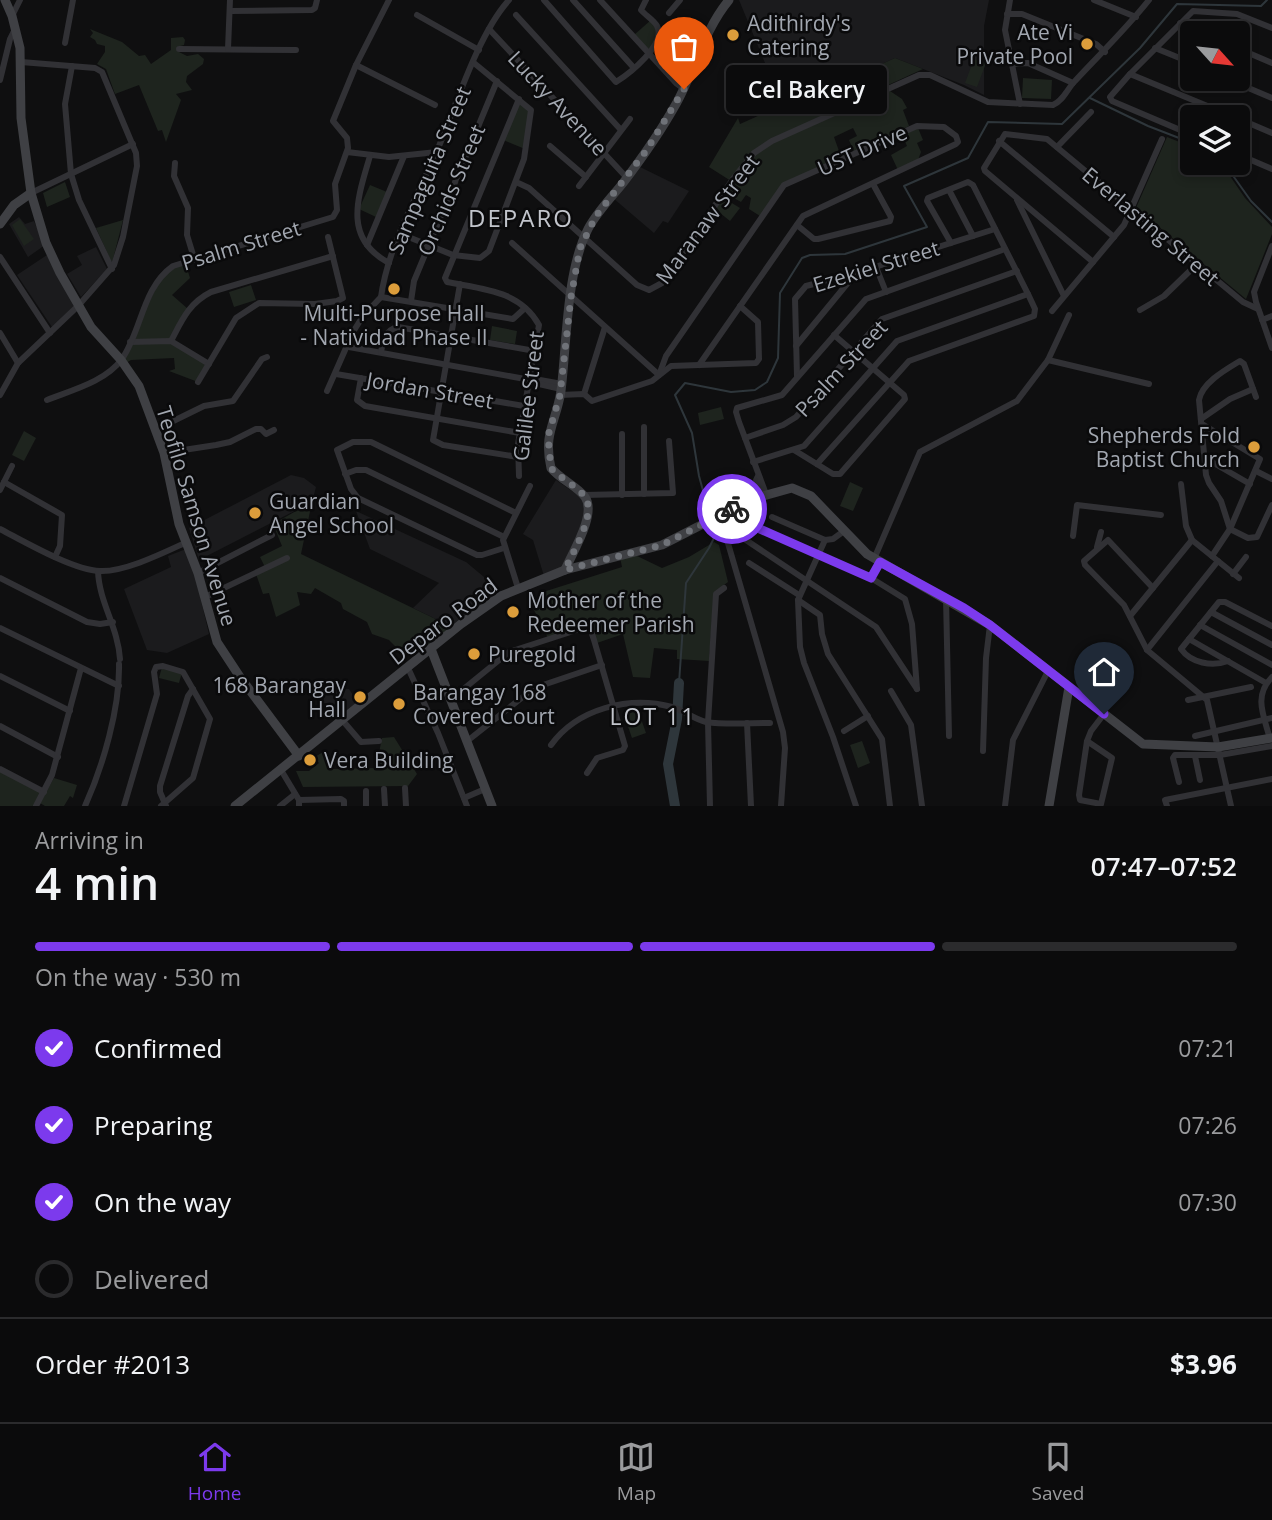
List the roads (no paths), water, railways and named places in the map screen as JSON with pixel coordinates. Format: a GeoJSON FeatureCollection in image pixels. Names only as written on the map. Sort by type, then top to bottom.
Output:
{"type":"FeatureCollection","features":[{"type":"Feature","properties":{"kind":"main road","name":"Teofilo Samson Avenue"},"geometry":{"type":"LineString","coordinates":[[5,0],[16,29],[21,62],[21,118],[31,193],[47,243],[91,327],[121,360],[139,386],[164,453],[179,524],[198,573],[213,634],[222,652],[299,756]]}},
{"type":"Feature","properties":{"kind":"main road"},"geometry":{"type":"LineString","coordinates":[[565,570],[588,518],[589,506],[584,495],[551,468],[548,436],[561,389],[577,258],[583,238],[596,216],[627,178],[665,122],[685,87],[711,26],[729,0]]}},
{"type":"Feature","properties":{"kind":"main road"},"geometry":{"type":"LineString","coordinates":[[0,224],[13,205],[31,193]]}},
{"type":"Feature","properties":{"kind":"main road","name":"Deparo Road"},"geometry":{"type":"LineString","coordinates":[[234,806],[430,649],[484,608],[518,588],[565,570],[662,545],[737,506],[785,488],[802,490],[816,500],[844,531]]}},
{"type":"Feature","properties":{"kind":"main road"},"geometry":{"type":"LineString","coordinates":[[844,531],[877,561],[990,625],[1137,742],[1146,746],[1219,751],[1271,741]]}},
{"type":"Feature","properties":{"kind":"main road"},"geometry":{"type":"LineString","coordinates":[[430,649],[492,806]]}},
{"type":"Feature","properties":{"kind":"main road"},"geometry":{"type":"LineString","coordinates":[[1049,806],[1069,687]]}},
{"type":"Feature","properties":{"kind":"street"},"geometry":{"type":"LineString","coordinates":[[12,16],[20,0]]}},
{"type":"Feature","properties":{"kind":"street"},"geometry":{"type":"LineString","coordinates":[[65,43],[73,0]]}},
{"type":"Feature","properties":{"kind":"street"},"geometry":{"type":"LineString","coordinates":[[228,48],[230,0]]}},
{"type":"Feature","properties":{"kind":"street"},"geometry":{"type":"LineString","coordinates":[[230,11],[312,10],[317,0]]}},
{"type":"Feature","properties":{"kind":"street"},"geometry":{"type":"LineString","coordinates":[[389,0],[356,65],[333,121],[347,138],[347,152],[370,156],[437,152]]}},
{"type":"Feature","properties":{"kind":"street","name":"Sampaguita Street"},"geometry":{"type":"LineString","coordinates":[[381,297],[389,263],[479,50],[487,32],[509,0]]}},
{"type":"Feature","properties":{"kind":"street"},"geometry":{"type":"LineString","coordinates":[[544,0],[618,82],[650,54],[659,29],[641,10],[646,0]]}},
{"type":"Feature","properties":{"kind":"street"},"geometry":{"type":"LineString","coordinates":[[573,0],[634,68]]}},
{"type":"Feature","properties":{"kind":"street"},"geometry":{"type":"LineString","coordinates":[[600,0],[669,74],[685,87]]}},
{"type":"Feature","properties":{"kind":"street"},"geometry":{"type":"LineString","coordinates":[[669,13],[680,0]]}},
{"type":"Feature","properties":{"kind":"street"},"geometry":{"type":"LineString","coordinates":[[1010,0],[1005,30],[1020,104]]}},
{"type":"Feature","properties":{"kind":"street"},"geometry":{"type":"LineString","coordinates":[[1094,0],[1136,17]]}},
{"type":"Feature","properties":{"kind":"street","name":"Maranaw Street"},"geometry":{"type":"LineString","coordinates":[[516,182],[529,188],[637,285],[649,290],[662,283],[747,161],[772,141],[919,75],[930,75],[988,102],[1058,103],[1149,0]]}},
{"type":"Feature","properties":{"kind":"street"},"geometry":{"type":"LineString","coordinates":[[1182,21],[1196,10],[1237,14],[1272,28]]}},
{"type":"Feature","properties":{"kind":"street"},"geometry":{"type":"LineString","coordinates":[[1007,14],[1022,14],[1096,44],[1105,51]]}},
{"type":"Feature","properties":{"kind":"street"},"geometry":{"type":"LineString","coordinates":[[418,15],[479,50]]}},
{"type":"Feature","properties":{"kind":"street"},"geometry":{"type":"LineString","coordinates":[[516,15],[621,130]]}},
{"type":"Feature","properties":{"kind":"street"},"geometry":{"type":"LineString","coordinates":[[1180,23],[1110,97],[1112,102],[1180,130]]}},
{"type":"Feature","properties":{"kind":"street"},"geometry":{"type":"LineString","coordinates":[[0,80],[10,39],[16,29]]}},
{"type":"Feature","properties":{"kind":"street","name":"Lucky Avenue"},"geometry":{"type":"LineString","coordinates":[[487,32],[627,178]]}},
{"type":"Feature","properties":{"kind":"street"},"geometry":{"type":"LineString","coordinates":[[669,74],[681,41]]}},
{"type":"Feature","properties":{"kind":"street"},"geometry":{"type":"LineString","coordinates":[[1156,48],[1180,59]]}},
{"type":"Feature","properties":{"kind":"street"},"geometry":{"type":"LineString","coordinates":[[179,49],[296,50]]}},
{"type":"Feature","properties":{"kind":"street"},"geometry":{"type":"LineString","coordinates":[[1250,54],[1272,63]]}},
{"type":"Feature","properties":{"kind":"street"},"geometry":{"type":"LineString","coordinates":[[0,395],[18,363],[78,306],[111,269],[123,237],[137,166],[133,144],[102,72],[95,68],[21,62]]}},
{"type":"Feature","properties":{"kind":"street"},"geometry":{"type":"LineString","coordinates":[[401,234],[453,255],[480,258],[485,256],[524,159],[531,110],[474,63]]}},
{"type":"Feature","properties":{"kind":"street"},"geometry":{"type":"LineString","coordinates":[[1013,64],[1028,63],[1073,83]]}},
{"type":"Feature","properties":{"kind":"street"},"geometry":{"type":"LineString","coordinates":[[356,65],[435,105]]}},
{"type":"Feature","properties":{"kind":"street"},"geometry":{"type":"LineString","coordinates":[[72,66],[65,97],[71,174],[79,200],[111,269]]}},
{"type":"Feature","properties":{"kind":"street"},"geometry":{"type":"LineString","coordinates":[[658,77],[669,74]]}},
{"type":"Feature","properties":{"kind":"street"},"geometry":{"type":"LineString","coordinates":[[1130,74],[1205,105]]}},
{"type":"Feature","properties":{"kind":"street","name":"Orchids Street"},"geometry":{"type":"LineString","coordinates":[[411,301],[414,281],[497,81]]}},
{"type":"Feature","properties":{"kind":"street"},"geometry":{"type":"LineString","coordinates":[[1250,89],[1272,98]]}},
{"type":"Feature","properties":{"kind":"street"},"geometry":{"type":"LineString","coordinates":[[518,457],[433,440],[460,284],[447,282],[445,278],[519,99]]}},
{"type":"Feature","properties":{"kind":"street"},"geometry":{"type":"LineString","coordinates":[[447,105],[455,109]]}},
{"type":"Feature","properties":{"kind":"street"},"geometry":{"type":"LineString","coordinates":[[1057,147],[1091,112]]}},
{"type":"Feature","properties":{"kind":"street"},"geometry":{"type":"LineString","coordinates":[[579,186],[629,119]]}},
{"type":"Feature","properties":{"kind":"street"},"geometry":{"type":"LineString","coordinates":[[1250,124],[1272,133]]}},
{"type":"Feature","properties":{"kind":"street","name":"UST Drive"},"geometry":{"type":"LineString","coordinates":[[659,375],[666,356],[784,185],[917,126],[944,127],[957,136],[956,144],[810,212],[797,225],[699,365]]}},
{"type":"Feature","properties":{"kind":"street","name":"Everlasting Street"},"geometry":{"type":"LineString","coordinates":[[999,142],[1007,134],[1047,139],[1243,302],[1258,309]]}},
{"type":"Feature","properties":{"kind":"street"},"geometry":{"type":"LineString","coordinates":[[1052,310],[1114,237],[1132,210],[1162,139]]}},
{"type":"Feature","properties":{"kind":"street"},"geometry":{"type":"LineString","coordinates":[[1093,262],[985,170],[999,142],[1114,237]]}},
{"type":"Feature","properties":{"kind":"street"},"geometry":{"type":"LineString","coordinates":[[31,193],[133,144]]}},
{"type":"Feature","properties":{"kind":"street"},"geometry":{"type":"LineString","coordinates":[[550,146],[586,177]]}},
{"type":"Feature","properties":{"kind":"street","name":"Psalm Street"},"geometry":{"type":"LineString","coordinates":[[121,360],[156,283],[173,266],[333,217],[337,209],[334,186],[347,152]]}},
{"type":"Feature","properties":{"kind":"street"},"geometry":{"type":"LineString","coordinates":[[370,156],[355,217],[375,256],[389,263]]}},
{"type":"Feature","properties":{"kind":"street"},"geometry":{"type":"LineString","coordinates":[[367,245],[404,156]]}},
{"type":"Feature","properties":{"kind":"street"},"geometry":{"type":"LineString","coordinates":[[1250,160],[1270,168],[1272,160]]}},
{"type":"Feature","properties":{"kind":"street"},"geometry":{"type":"LineString","coordinates":[[175,163],[174,177],[188,208],[187,235],[194,258]]}},
{"type":"Feature","properties":{"kind":"street"},"geometry":{"type":"LineString","coordinates":[[817,464],[913,358],[1034,316],[1035,309],[1028,294],[971,183],[963,183],[928,198],[928,204],[951,243]]}},
{"type":"Feature","properties":{"kind":"street"},"geometry":{"type":"LineString","coordinates":[[797,225],[818,239],[890,221],[891,217],[873,184]]}},
{"type":"Feature","properties":{"kind":"street"},"geometry":{"type":"LineString","coordinates":[[949,190],[973,236]]}},
{"type":"Feature","properties":{"kind":"street"},"geometry":{"type":"LineString","coordinates":[[1016,198],[1064,296]]}},
{"type":"Feature","properties":{"kind":"street","name":"Ezekiel Street"},"geometry":{"type":"LineString","coordinates":[[797,376],[795,299],[806,286],[995,229]]}},
{"type":"Feature","properties":{"kind":"street"},"geometry":{"type":"LineString","coordinates":[[198,382],[236,318],[259,303],[315,304],[337,301],[344,295],[328,237]]}},
{"type":"Feature","properties":{"kind":"street"},"geometry":{"type":"LineString","coordinates":[[512,243],[659,375]]}},
{"type":"Feature","properties":{"kind":"street"},"geometry":{"type":"LineString","coordinates":[[1272,246],[1256,286],[1255,296],[1272,348]]}},
{"type":"Feature","properties":{"kind":"street"},"geometry":{"type":"LineString","coordinates":[[764,494],[756,480],[758,476],[736,412],[737,408],[782,395],[866,299],[1005,249]]}},
{"type":"Feature","properties":{"kind":"street"},"geometry":{"type":"LineString","coordinates":[[171,341],[188,309],[211,292],[333,256]]}},
{"type":"Feature","properties":{"kind":"street"},"geometry":{"type":"LineString","coordinates":[[0,257],[50,333]]}},
{"type":"Feature","properties":{"kind":"street"},"geometry":{"type":"LineString","coordinates":[[1140,310],[1164,296],[1197,264]]}},
{"type":"Feature","properties":{"kind":"street"},"geometry":{"type":"LineString","coordinates":[[876,267],[886,292]]}},
{"type":"Feature","properties":{"kind":"street","name":"Psalm Street"},"geometry":{"type":"LineString","coordinates":[[745,438],[789,422],[882,319],[1017,271]]}},
{"type":"Feature","properties":{"kind":"street"},"geometry":{"type":"LineString","coordinates":[[796,346],[856,273]]}},
{"type":"Feature","properties":{"kind":"street","name":"Galilee Street"},"geometry":{"type":"LineString","coordinates":[[460,284],[500,292],[525,308],[539,325],[533,381],[524,406],[520,433],[519,476]]}},
{"type":"Feature","properties":{"kind":"street"},"geometry":{"type":"LineString","coordinates":[[753,462],[804,446],[901,338],[1028,294]]}},
{"type":"Feature","properties":{"kind":"street"},"geometry":{"type":"LineString","coordinates":[[327,391],[349,347],[353,332],[363,316],[381,297],[513,319],[525,308]]}},
{"type":"Feature","properties":{"kind":"street"},"geometry":{"type":"LineString","coordinates":[[349,347],[533,381],[584,394],[592,401],[652,380],[671,366],[758,361],[758,322],[740,306]]}},
{"type":"Feature","properties":{"kind":"street"},"geometry":{"type":"LineString","coordinates":[[871,578],[919,452],[1017,401],[1048,360],[1069,315]]}},
{"type":"Feature","properties":{"kind":"street"},"geometry":{"type":"LineString","coordinates":[[1262,320],[1272,316]]}},
{"type":"Feature","properties":{"kind":"street"},"geometry":{"type":"LineString","coordinates":[[381,352],[386,335],[398,327],[535,351]]}},
{"type":"Feature","properties":{"kind":"street"},"geometry":{"type":"LineString","coordinates":[[584,394],[605,327]]}},
{"type":"Feature","properties":{"kind":"street"},"geometry":{"type":"LineString","coordinates":[[0,333],[18,363]]}},
{"type":"Feature","properties":{"kind":"street"},"geometry":{"type":"LineString","coordinates":[[794,450],[833,474],[840,474],[904,402],[904,395],[834,335]]}},
{"type":"Feature","properties":{"kind":"street"},"geometry":{"type":"LineString","coordinates":[[130,342],[171,341],[209,364]]}},
{"type":"Feature","properties":{"kind":"street"},"geometry":{"type":"LineString","coordinates":[[155,430],[204,406],[233,401],[262,359],[267,357]]}},
{"type":"Feature","properties":{"kind":"street"},"geometry":{"type":"LineString","coordinates":[[47,400],[96,381],[121,360]]}},
{"type":"Feature","properties":{"kind":"street"},"geometry":{"type":"LineString","coordinates":[[1048,360],[1149,384]]}},
{"type":"Feature","properties":{"kind":"street"},"geometry":{"type":"LineString","coordinates":[[1256,397],[1244,363],[1238,361],[1200,392],[1207,479],[1222,501],[1230,529],[1248,538],[1254,539],[1259,534],[1272,505]]}},
{"type":"Feature","properties":{"kind":"street","name":"Jordan Street"},"geometry":{"type":"LineString","coordinates":[[336,374],[524,406]]}},
{"type":"Feature","properties":{"kind":"street"},"geometry":{"type":"LineString","coordinates":[[361,378],[357,400],[360,404],[520,433]]}},
{"type":"Feature","properties":{"kind":"street"},"geometry":{"type":"LineString","coordinates":[[1202,422],[1230,399],[1253,389]]}},
{"type":"Feature","properties":{"kind":"street"},"geometry":{"type":"LineString","coordinates":[[1147,650],[1215,559],[1260,461],[1259,457],[1202,422]]}},
{"type":"Feature","properties":{"kind":"street"},"geometry":{"type":"LineString","coordinates":[[644,427],[644,494]]}},
{"type":"Feature","properties":{"kind":"street"},"geometry":{"type":"LineString","coordinates":[[164,453],[216,446],[256,429],[261,429],[265,434],[274,430]]}},
{"type":"Feature","properties":{"kind":"street"},"geometry":{"type":"LineString","coordinates":[[622,434],[622,495]]}},
{"type":"Feature","properties":{"kind":"street"},"geometry":{"type":"LineString","coordinates":[[584,495],[674,492],[669,441]]}},
{"type":"Feature","properties":{"kind":"street"},"geometry":{"type":"LineString","coordinates":[[504,548],[482,555],[474,554],[358,498],[345,474],[337,454],[338,449],[353,442],[371,442],[516,513]]}},
{"type":"Feature","properties":{"kind":"street"},"geometry":{"type":"LineString","coordinates":[[1205,458],[1250,484]]}},
{"type":"Feature","properties":{"kind":"street"},"geometry":{"type":"LineString","coordinates":[[0,490],[12,467]]}},
{"type":"Feature","properties":{"kind":"street"},"geometry":{"type":"LineString","coordinates":[[345,474],[366,470],[504,537]]}},
{"type":"Feature","properties":{"kind":"street"},"geometry":{"type":"LineString","coordinates":[[1256,471],[1272,479]]}},
{"type":"Feature","properties":{"kind":"street"},"geometry":{"type":"LineString","coordinates":[[4,482],[62,515],[60,546],[55,556]]}},
{"type":"Feature","properties":{"kind":"street"},"geometry":{"type":"LineString","coordinates":[[1181,484],[1186,526],[1192,540],[1236,576],[1246,557]]}},
{"type":"Feature","properties":{"kind":"street"},"geometry":{"type":"LineString","coordinates":[[518,588],[504,548],[504,537],[530,486]]}},
{"type":"Feature","properties":{"kind":"street"},"geometry":{"type":"LineString","coordinates":[[1073,537],[1077,505],[1161,515]]}},
{"type":"Feature","properties":{"kind":"street"},"geometry":{"type":"LineString","coordinates":[[725,533],[806,579],[878,629],[917,689],[914,637],[907,603],[902,596],[871,578],[744,522],[737,506]]}},
{"type":"Feature","properties":{"kind":"street"},"geometry":{"type":"LineString","coordinates":[[772,516],[825,540],[833,539],[844,531]]}},
{"type":"Feature","properties":{"kind":"street"},"geometry":{"type":"LineString","coordinates":[[725,533],[744,522]]}},
{"type":"Feature","properties":{"kind":"street"},"geometry":{"type":"LineString","coordinates":[[0,529],[55,556],[98,571],[119,569],[187,542]]}},
{"type":"Feature","properties":{"kind":"street"},"geometry":{"type":"LineString","coordinates":[[1097,549],[1101,532]]}},
{"type":"Feature","properties":{"kind":"street"},"geometry":{"type":"LineString","coordinates":[[725,533],[783,732],[785,748],[781,806]]}},
{"type":"Feature","properties":{"kind":"street"},"geometry":{"type":"LineString","coordinates":[[198,573],[272,535]]}},
{"type":"Feature","properties":{"kind":"street"},"geometry":{"type":"LineString","coordinates":[[825,540],[799,597],[798,625],[804,663],[856,806]]}},
{"type":"Feature","properties":{"kind":"street"},"geometry":{"type":"LineString","coordinates":[[1130,616],[1192,540]]}},
{"type":"Feature","properties":{"kind":"street"},"geometry":{"type":"LineString","coordinates":[[1153,587],[1110,541],[1106,541],[1084,561],[1124,605],[1147,650],[1204,696],[1209,705],[1231,806]]}},
{"type":"Feature","properties":{"kind":"street"},"geometry":{"type":"LineString","coordinates":[[205,597],[287,558]]}},
{"type":"Feature","properties":{"kind":"street"},"geometry":{"type":"LineString","coordinates":[[749,563],[799,597],[820,615],[828,654],[881,739],[890,806]]}},
{"type":"Feature","properties":{"kind":"street"},"geometry":{"type":"LineString","coordinates":[[85,806],[116,710],[119,686],[119,641],[99,589],[98,571]]}},
{"type":"Feature","properties":{"kind":"street"},"geometry":{"type":"LineString","coordinates":[[0,578],[87,622],[113,622]]}},
{"type":"Feature","properties":{"kind":"street"},"geometry":{"type":"LineString","coordinates":[[710,806],[708,722],[716,594],[724,588]]}},
{"type":"Feature","properties":{"kind":"street"},"geometry":{"type":"LineString","coordinates":[[946,598],[949,736]]}},
{"type":"Feature","properties":{"kind":"street"},"geometry":{"type":"LineString","coordinates":[[1228,661],[1216,664],[1196,660],[1182,651],[1219,601],[1272,626]]}},
{"type":"Feature","properties":{"kind":"street"},"geometry":{"type":"LineString","coordinates":[[1211,612],[1272,645]]}},
{"type":"Feature","properties":{"kind":"street"},"geometry":{"type":"LineString","coordinates":[[983,751],[986,658],[990,625]]}},
{"type":"Feature","properties":{"kind":"street"},"geometry":{"type":"LineString","coordinates":[[1200,625],[1272,666]]}},
{"type":"Feature","properties":{"kind":"street"},"geometry":{"type":"LineString","coordinates":[[450,700],[509,652],[586,627],[591,631],[625,746],[623,750],[597,758],[587,773]]}},
{"type":"Feature","properties":{"kind":"street"},"geometry":{"type":"LineString","coordinates":[[0,628],[119,686]]}},
{"type":"Feature","properties":{"kind":"street"},"geometry":{"type":"LineString","coordinates":[[1189,639],[1269,680],[1261,694],[1269,719],[1271,741]]}},
{"type":"Feature","properties":{"kind":"street"},"geometry":{"type":"LineString","coordinates":[[466,742],[529,692],[602,665]]}},
{"type":"Feature","properties":{"kind":"street"},"geometry":{"type":"LineString","coordinates":[[124,806],[157,694],[154,672],[156,667],[181,670],[193,689],[209,715],[210,723],[193,778],[164,805],[160,786],[188,696],[193,689]]}},
{"type":"Feature","properties":{"kind":"street"},"geometry":{"type":"LineString","coordinates":[[36,806],[58,757],[81,668]]}},
{"type":"Feature","properties":{"kind":"street"},"geometry":{"type":"LineString","coordinates":[[408,668],[467,806]]}},
{"type":"Feature","properties":{"kind":"street"},"geometry":{"type":"LineString","coordinates":[[1005,806],[1013,740],[1048,671]]}},
{"type":"Feature","properties":{"kind":"street"},"geometry":{"type":"LineString","coordinates":[[0,676],[70,711]]}},
{"type":"Feature","properties":{"kind":"street"},"geometry":{"type":"LineString","coordinates":[[1188,700],[1251,687]]}},
{"type":"Feature","properties":{"kind":"street"},"geometry":{"type":"LineString","coordinates":[[891,691],[911,725],[922,806]]}},
{"type":"Feature","properties":{"kind":"street"},"geometry":{"type":"LineString","coordinates":[[551,745],[575,721],[614,706],[645,702],[677,709],[708,722],[770,723]]}},
{"type":"Feature","properties":{"kind":"street"},"geometry":{"type":"LineString","coordinates":[[1087,741],[1112,758],[1101,804],[1085,803],[1079,796],[1087,741],[1104,714]]}},
{"type":"Feature","properties":{"kind":"street"},"geometry":{"type":"LineString","coordinates":[[844,731],[868,716]]}},
{"type":"Feature","properties":{"kind":"street"},"geometry":{"type":"LineString","coordinates":[[1195,736],[1269,719]]}},
{"type":"Feature","properties":{"kind":"street"},"geometry":{"type":"LineString","coordinates":[[343,721],[361,741],[379,741]]}},
{"type":"Feature","properties":{"kind":"street"},"geometry":{"type":"LineString","coordinates":[[747,723],[751,806]]}},
{"type":"Feature","properties":{"kind":"street"},"geometry":{"type":"LineString","coordinates":[[0,726],[58,757]]}},
{"type":"Feature","properties":{"kind":"street"},"geometry":{"type":"LineString","coordinates":[[1180,782],[1173,758],[1175,755],[1195,756],[1219,751]]}},
{"type":"Feature","properties":{"kind":"street"},"geometry":{"type":"LineString","coordinates":[[1195,756],[1200,780]]}},
{"type":"Feature","properties":{"kind":"street"},"geometry":{"type":"LineString","coordinates":[[0,769],[44,792]]}},
{"type":"Feature","properties":{"kind":"street"},"geometry":{"type":"LineString","coordinates":[[281,770],[298,800]]}},
{"type":"Feature","properties":{"kind":"street"},"geometry":{"type":"LineString","coordinates":[[1167,806],[1165,800],[1272,779]]}},
{"type":"Feature","properties":{"kind":"street"},"geometry":{"type":"LineString","coordinates":[[405,788],[406,806]]}},
{"type":"Feature","properties":{"kind":"street"},"geometry":{"type":"LineString","coordinates":[[384,789],[385,806]]}},
{"type":"Feature","properties":{"kind":"street"},"geometry":{"type":"LineString","coordinates":[[464,798],[485,789]]}},
{"type":"Feature","properties":{"kind":"street"},"geometry":{"type":"LineString","coordinates":[[366,791],[366,806]]}},
{"type":"Feature","properties":{"kind":"street"},"geometry":{"type":"LineString","coordinates":[[281,806],[298,800],[343,803]]}},
{"type":"Feature","properties":{"kind":"waterway"},"geometry":{"type":"LineString","coordinates":[[710,516],[699,476],[692,433],[675,395],[685,383],[731,392],[755,390],[767,382],[778,358],[780,293],[802,258],[810,255],[845,254],[927,227],[904,186],[968,158],[988,122],[1062,124],[1140,48],[1177,4],[1261,6],[1267,0]]}},
{"type":"Feature","properties":{"kind":"waterway"},"geometry":{"type":"LineString","coordinates":[[1090,98],[1180,138]]}},
{"type":"Feature","properties":{"kind":"waterway"},"geometry":{"type":"LineString","coordinates":[[1233,175],[1251,201],[1272,222]]}},
{"type":"Feature","properties":{"kind":"waterway"},"geometry":{"type":"LineString","coordinates":[[679,683],[686,583],[715,536],[712,525]]}},
{"type":"Feature","properties":{"kind":"waterway"},"geometry":{"type":"LineString","coordinates":[[675,806],[668,764],[677,719],[679,683]]}},
{"type":"Feature","properties":{"kind":"place","name":"Adithirdy's Catering"},"geometry":{"type":"Point","coordinates":[733,35]}},
{"type":"Feature","properties":{"kind":"place","name":"Ate Vi Private Pool"},"geometry":{"type":"Point","coordinates":[1087,44]}},
{"type":"Feature","properties":{"kind":"place","name":"Cel Bakery"},"geometry":{"type":"Point","coordinates":[684,89]}},
{"type":"Feature","properties":{"kind":"place","name":"Multi-Purpose Hall - Natividad Phase II"},"geometry":{"type":"Point","coordinates":[394,289]}},
{"type":"Feature","properties":{"kind":"place","name":"Shepherds Fold Baptist Church"},"geometry":{"type":"Point","coordinates":[1254,447]}},
{"type":"Feature","properties":{"kind":"place","name":"Guardian Angel School"},"geometry":{"type":"Point","coordinates":[255,513]}},
{"type":"Feature","properties":{"kind":"place","name":"Mother of the Redeemer Parish"},"geometry":{"type":"Point","coordinates":[513,612]}},
{"type":"Feature","properties":{"kind":"place","name":"Puregold"},"geometry":{"type":"Point","coordinates":[474,654]}},
{"type":"Feature","properties":{"kind":"place","name":"168 Barangay Hall"},"geometry":{"type":"Point","coordinates":[360,697]}},
{"type":"Feature","properties":{"kind":"place","name":"Barangay 168 Covered Court"},"geometry":{"type":"Point","coordinates":[399,704]}},
{"type":"Feature","properties":{"kind":"place","name":"Vera Building"},"geometry":{"type":"Point","coordinates":[310,760]}},
{"type":"Feature","properties":{"kind":"district","name":"DEPARO"},"geometry":{"type":"Point","coordinates":[521,217]}},
{"type":"Feature","properties":{"kind":"district","name":"LOT 11"},"geometry":{"type":"Point","coordinates":[653,716]}}]}
